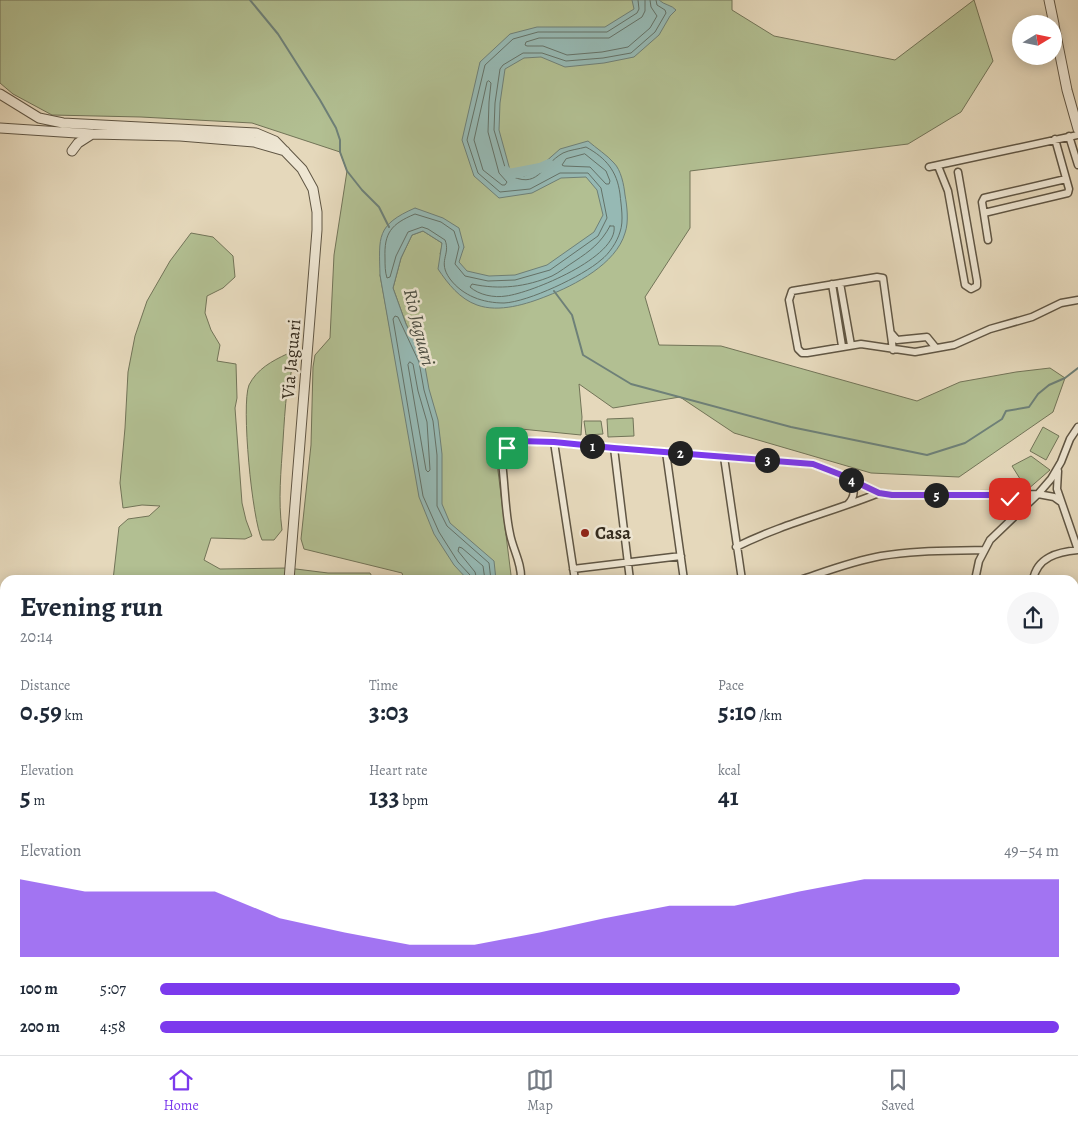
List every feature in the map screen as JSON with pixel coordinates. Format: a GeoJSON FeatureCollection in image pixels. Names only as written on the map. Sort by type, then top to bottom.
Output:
{"type":"FeatureCollection","features":[{"type":"Feature","properties":{"kind":"street"},"geometry":{"type":"LineString","coordinates":[[1049,0],[1052,15]]}},
{"type":"Feature","properties":{"kind":"street"},"geometry":{"type":"LineString","coordinates":[[1062,65],[1078,129]]}},
{"type":"Feature","properties":{"kind":"street","name":"Via Jaguari"},"geometry":{"type":"LineString","coordinates":[[0,94],[38,118],[63,123],[256,133],[275,141],[299,164],[309,180],[313,189],[317,212],[317,230],[289,575]]}},
{"type":"Feature","properties":{"kind":"street"},"geometry":{"type":"LineString","coordinates":[[0,128],[92,134],[180,136],[254,142],[285,151]]}},
{"type":"Feature","properties":{"kind":"street"},"geometry":{"type":"LineString","coordinates":[[72,151],[78,143],[92,134]]}},
{"type":"Feature","properties":{"kind":"street"},"geometry":{"type":"LineString","coordinates":[[929,167],[1078,135]]}},
{"type":"Feature","properties":{"kind":"street"},"geometry":{"type":"LineString","coordinates":[[1069,136],[1078,165]]}},
{"type":"Feature","properties":{"kind":"street"},"geometry":{"type":"LineString","coordinates":[[984,213],[1068,193],[1069,189],[1055,139]]}},
{"type":"Feature","properties":{"kind":"street"},"geometry":{"type":"LineString","coordinates":[[938,166],[948,191],[965,285],[971,289],[977,286],[977,281],[958,172]]}},
{"type":"Feature","properties":{"kind":"street"},"geometry":{"type":"LineString","coordinates":[[988,240],[983,200],[987,196],[1066,179]]}},
{"type":"Feature","properties":{"kind":"street"},"geometry":{"type":"LineString","coordinates":[[948,191],[961,189]]}},
{"type":"Feature","properties":{"kind":"street"},"geometry":{"type":"LineString","coordinates":[[894,350],[883,278],[877,277],[790,292],[789,300],[793,330],[798,349],[802,353],[861,344],[894,350],[915,352],[954,345],[990,329],[1032,317],[1061,303],[1078,300]]}},
{"type":"Feature","properties":{"kind":"street"},"geometry":{"type":"LineString","coordinates":[[840,283],[851,345]]}},
{"type":"Feature","properties":{"kind":"street"},"geometry":{"type":"LineString","coordinates":[[832,284],[842,346]]}},
{"type":"Feature","properties":{"kind":"street"},"geometry":{"type":"LineString","coordinates":[[891,333],[897,340],[927,337],[936,348]]}},
{"type":"Feature","properties":{"kind":"street"},"geometry":{"type":"LineString","coordinates":[[1034,575],[1039,564],[1052,555],[1078,550],[1061,502],[1056,481],[1070,439],[1078,427]]}},
{"type":"Feature","properties":{"kind":"street"},"geometry":{"type":"LineString","coordinates":[[521,575],[520,562],[510,533],[502,457],[507,448],[516,442],[554,442],[813,464],[879,493],[892,495],[1038,494],[1054,497],[1061,502]]}},
{"type":"Feature","properties":{"kind":"street"},"geometry":{"type":"LineString","coordinates":[[554,442],[574,575]]}},
{"type":"Feature","properties":{"kind":"street"},"geometry":{"type":"LineString","coordinates":[[614,448],[629,575]]}},
{"type":"Feature","properties":{"kind":"street"},"geometry":{"type":"LineString","coordinates":[[666,452],[683,575]]}},
{"type":"Feature","properties":{"kind":"street"},"geometry":{"type":"LineString","coordinates":[[724,457],[741,575]]}},
{"type":"Feature","properties":{"kind":"street"},"geometry":{"type":"LineString","coordinates":[[976,575],[979,562],[990,540],[1038,494],[1051,479],[1061,462]]}},
{"type":"Feature","properties":{"kind":"street"},"geometry":{"type":"LineString","coordinates":[[846,506],[854,495],[851,480]]}},
{"type":"Feature","properties":{"kind":"street"},"geometry":{"type":"LineString","coordinates":[[736,547],[797,521],[846,506],[879,493]]}},
{"type":"Feature","properties":{"kind":"street"},"geometry":{"type":"LineString","coordinates":[[1003,495],[1010,499],[1013,504],[1013,517]]}},
{"type":"Feature","properties":{"kind":"street"},"geometry":{"type":"LineString","coordinates":[[814,575],[838,566],[880,556],[920,551],[984,550]]}},
{"type":"Feature","properties":{"kind":"street"},"geometry":{"type":"LineString","coordinates":[[573,569],[681,556]]}},
{"type":"Feature","properties":{"kind":"green space"},"geometry":{"type":"Polygon","coordinates":[[[0,0],[732,0],[732,10],[774,36],[895,60],[974,0],[993,61],[961,112],[908,144],[690,171],[690,228],[645,297],[659,345],[721,346],[917,401],[960,382],[1016,372],[1050,368],[1065,378],[1053,412],[959,477],[871,473],[734,433],[680,397],[613,408],[579,384],[582,417],[581,435],[511,428],[501,436],[503,442],[497,463],[511,575],[403,575],[402,573],[304,549],[301,539],[311,445],[313,367],[315,355],[330,338],[334,255],[347,171],[340,152],[252,123],[141,117],[52,115],[13,94],[0,83],[0,0]],[[415,208],[380,275],[397,367],[425,370],[424,361],[406,324],[393,288],[401,258],[412,235],[423,231],[442,243],[440,254],[451,267],[464,247],[415,208]]]}},
{"type":"Feature","properties":{"kind":"green space"},"geometry":{"type":"Polygon","coordinates":[[[191,233],[213,237],[233,256],[235,277],[223,288],[207,296],[205,313],[211,330],[220,345],[217,361],[236,364],[237,398],[235,408],[242,503],[252,536],[245,539],[211,538],[204,560],[220,569],[288,568],[328,573],[370,573],[371,575],[114,575],[119,527],[128,519],[149,516],[160,506],[142,505],[123,508],[120,483],[128,372],[135,336],[147,301],[170,261],[191,233]]]}},
{"type":"Feature","properties":{"kind":"green space"},"geometry":{"type":"Polygon","coordinates":[[[287,354],[293,357],[286,397],[281,463],[280,497],[282,530],[274,540],[262,540],[251,487],[246,415],[247,397],[249,385],[256,374],[270,363],[287,354]]]}},
{"type":"Feature","properties":{"kind":"green space"},"geometry":{"type":"Polygon","coordinates":[[[633,418],[634,436],[608,437],[607,419],[633,418]]]}},
{"type":"Feature","properties":{"kind":"green space"},"geometry":{"type":"Polygon","coordinates":[[[584,421],[601,421],[603,434],[586,435],[584,421]]]}},
{"type":"Feature","properties":{"kind":"green space"},"geometry":{"type":"Polygon","coordinates":[[[1043,427],[1059,436],[1046,460],[1030,451],[1043,427]]]}},
{"type":"Feature","properties":{"kind":"green space"},"geometry":{"type":"Polygon","coordinates":[[[1031,456],[1050,470],[1027,490],[1012,466],[1031,456]]]}},
{"type":"Feature","properties":{"kind":"water"},"geometry":{"type":"Polygon","coordinates":[[[632,0],[659,0],[676,10],[670,16],[659,35],[634,57],[604,63],[565,67],[541,57],[524,58],[505,69],[500,103],[499,130],[510,170],[524,176],[535,171],[560,149],[588,141],[616,166],[624,187],[627,209],[626,229],[620,244],[604,264],[570,286],[539,299],[504,308],[494,308],[471,302],[450,285],[438,269],[442,243],[423,231],[412,235],[401,258],[393,288],[406,324],[424,361],[429,389],[438,420],[442,454],[442,504],[450,523],[494,561],[495,575],[463,575],[454,565],[434,534],[419,497],[380,275],[380,242],[382,234],[393,220],[415,208],[443,218],[459,228],[464,247],[459,262],[467,271],[489,276],[515,275],[547,265],[594,232],[603,215],[597,190],[586,177],[561,178],[532,193],[499,198],[474,176],[462,140],[480,62],[510,34],[537,27],[605,27],[634,9],[632,0]]]}},
{"type":"Feature","properties":{"kind":"waterway"},"geometry":{"type":"LineString","coordinates":[[250,0],[278,34],[320,100],[336,128],[340,140],[340,152],[347,171],[379,207],[389,227]]}},
{"type":"Feature","properties":{"kind":"waterway","name":"Rio Jaguari"},"geometry":{"type":"LineString","coordinates":[[506,171],[509,174],[540,168],[549,164]]}},
{"type":"Feature","properties":{"kind":"waterway"},"geometry":{"type":"LineString","coordinates":[[554,291],[572,315],[583,355],[631,384],[791,427],[927,455],[965,443],[1002,419],[1006,411],[1029,407],[1038,394],[1049,385],[1065,378],[1078,368]]}},
{"type":"Feature","properties":{"kind":"place","name":"Casa"},"geometry":{"type":"Point","coordinates":[585,533]}},
{"type":"Feature","properties":{"kind":"route"},"geometry":{"type":"LineString","coordinates":[[507,448],[511,444],[520,441],[554,442],[813,464],[879,493],[892,495],[1003,495],[1010,499]]}}]}
